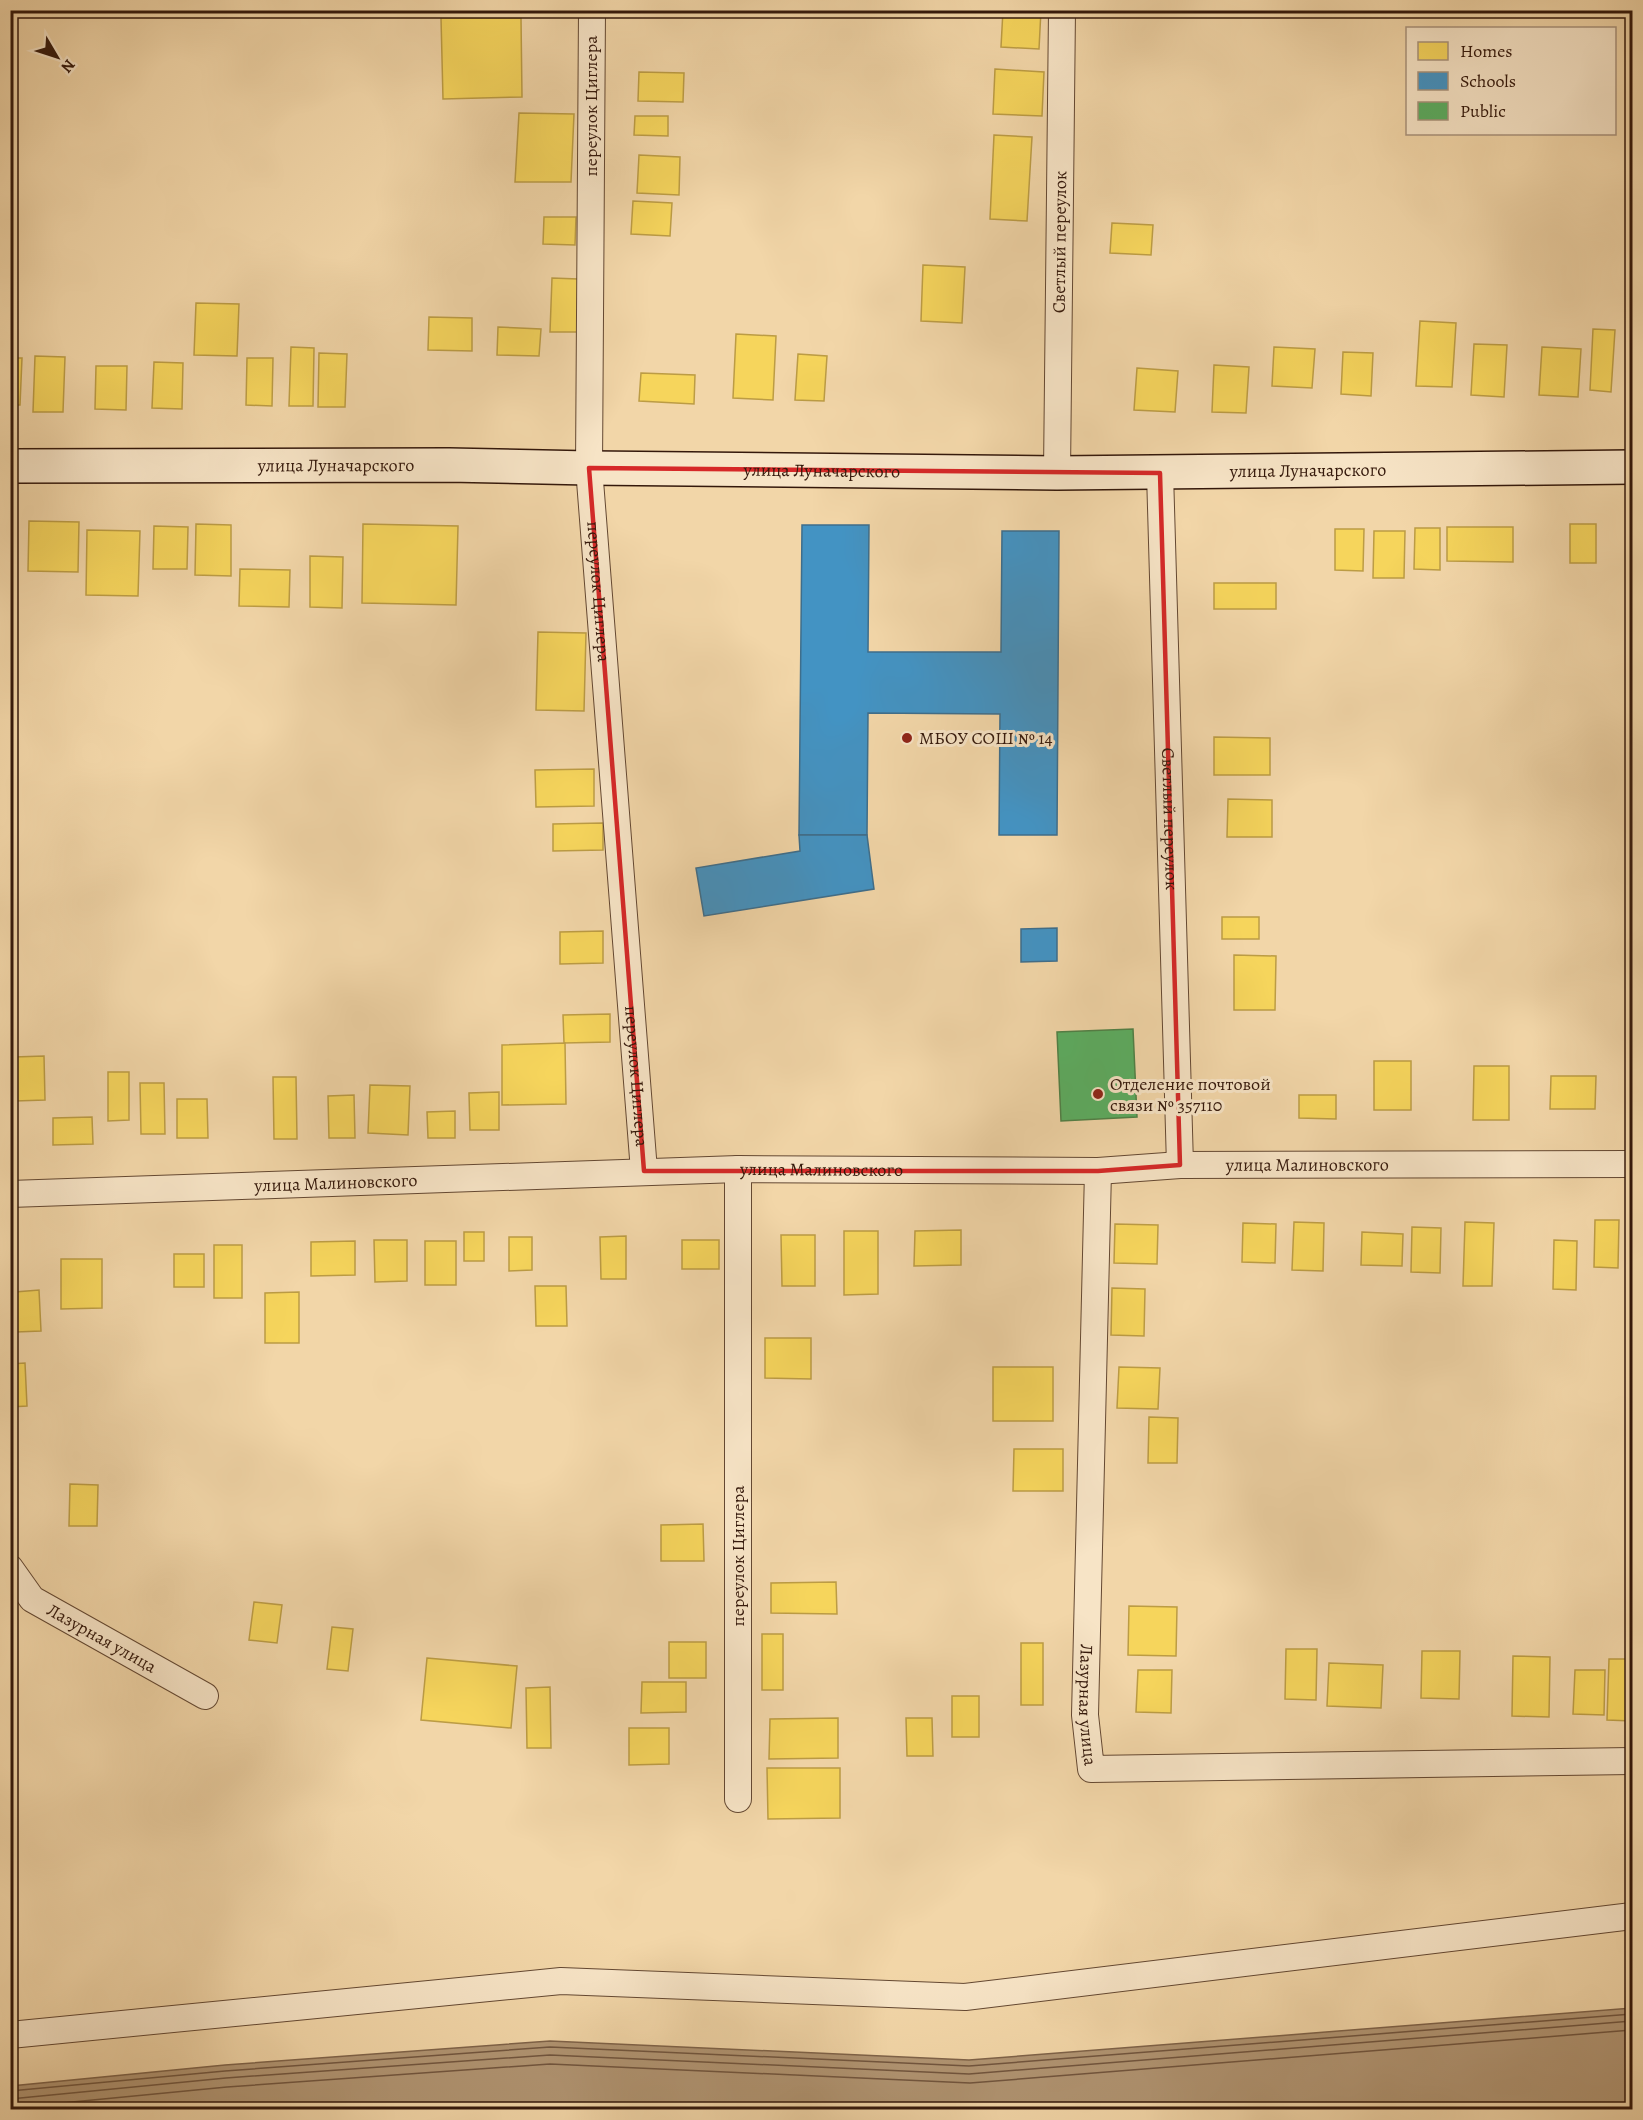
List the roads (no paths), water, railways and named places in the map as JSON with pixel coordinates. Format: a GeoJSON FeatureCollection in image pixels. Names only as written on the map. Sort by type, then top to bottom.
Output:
{"type":"FeatureCollection","features":[{"type":"Feature","properties":{"kind":"street","name":"переулок Циглера"},"geometry":{"type":"LineString","coordinates":[[592,10],[589,468],[644,1171]]}},
{"type":"Feature","properties":{"kind":"street","name":"Светлый переулок"},"geometry":{"type":"LineString","coordinates":[[1057,473],[1062,10]]}},
{"type":"Feature","properties":{"kind":"street","name":"улица Луначарского"},"geometry":{"type":"LineString","coordinates":[[10,466],[449,465],[1057,473],[1632,467]]}},
{"type":"Feature","properties":{"kind":"street","name":"Светлый переулок"},"geometry":{"type":"LineString","coordinates":[[1160,473],[1180,1165]]}},
{"type":"Feature","properties":{"kind":"street","name":"улица Малиновского"},"geometry":{"type":"LineString","coordinates":[[10,1194],[738,1169],[1098,1171],[1180,1165],[1632,1164]]}},
{"type":"Feature","properties":{"kind":"street","name":"переулок Циглера"},"geometry":{"type":"LineString","coordinates":[[738,1169],[738,1799]]}},
{"type":"Feature","properties":{"kind":"street","name":"Лазурная улица"},"geometry":{"type":"LineString","coordinates":[[1098,1171],[1085,1715],[1091,1769],[1632,1761]]}},
{"type":"Feature","properties":{"kind":"street","name":"Лазурная улица"},"geometry":{"type":"LineString","coordinates":[[10,1568],[32,1599],[205,1696]]}},
{"type":"Feature","properties":{"kind":"street"},"geometry":{"type":"LineString","coordinates":[[10,2035],[561,1981],[965,1997],[1632,1916]]}},
{"type":"Feature","properties":{"kind":"water"},"geometry":{"type":"Polygon","coordinates":[[[1632,2008],[1632,2109],[11,2109],[11,2086],[225,2065],[550,2041],[969,2060],[1632,2008]]]}},
{"type":"Feature","properties":{"kind":"place","name":"МБОУ СОШ № 14"},"geometry":{"type":"Point","coordinates":[907,738]}},
{"type":"Feature","properties":{"kind":"place","name":"Отделение почтовой связи № 357110"},"geometry":{"type":"Point","coordinates":[1098,1094]}}]}
